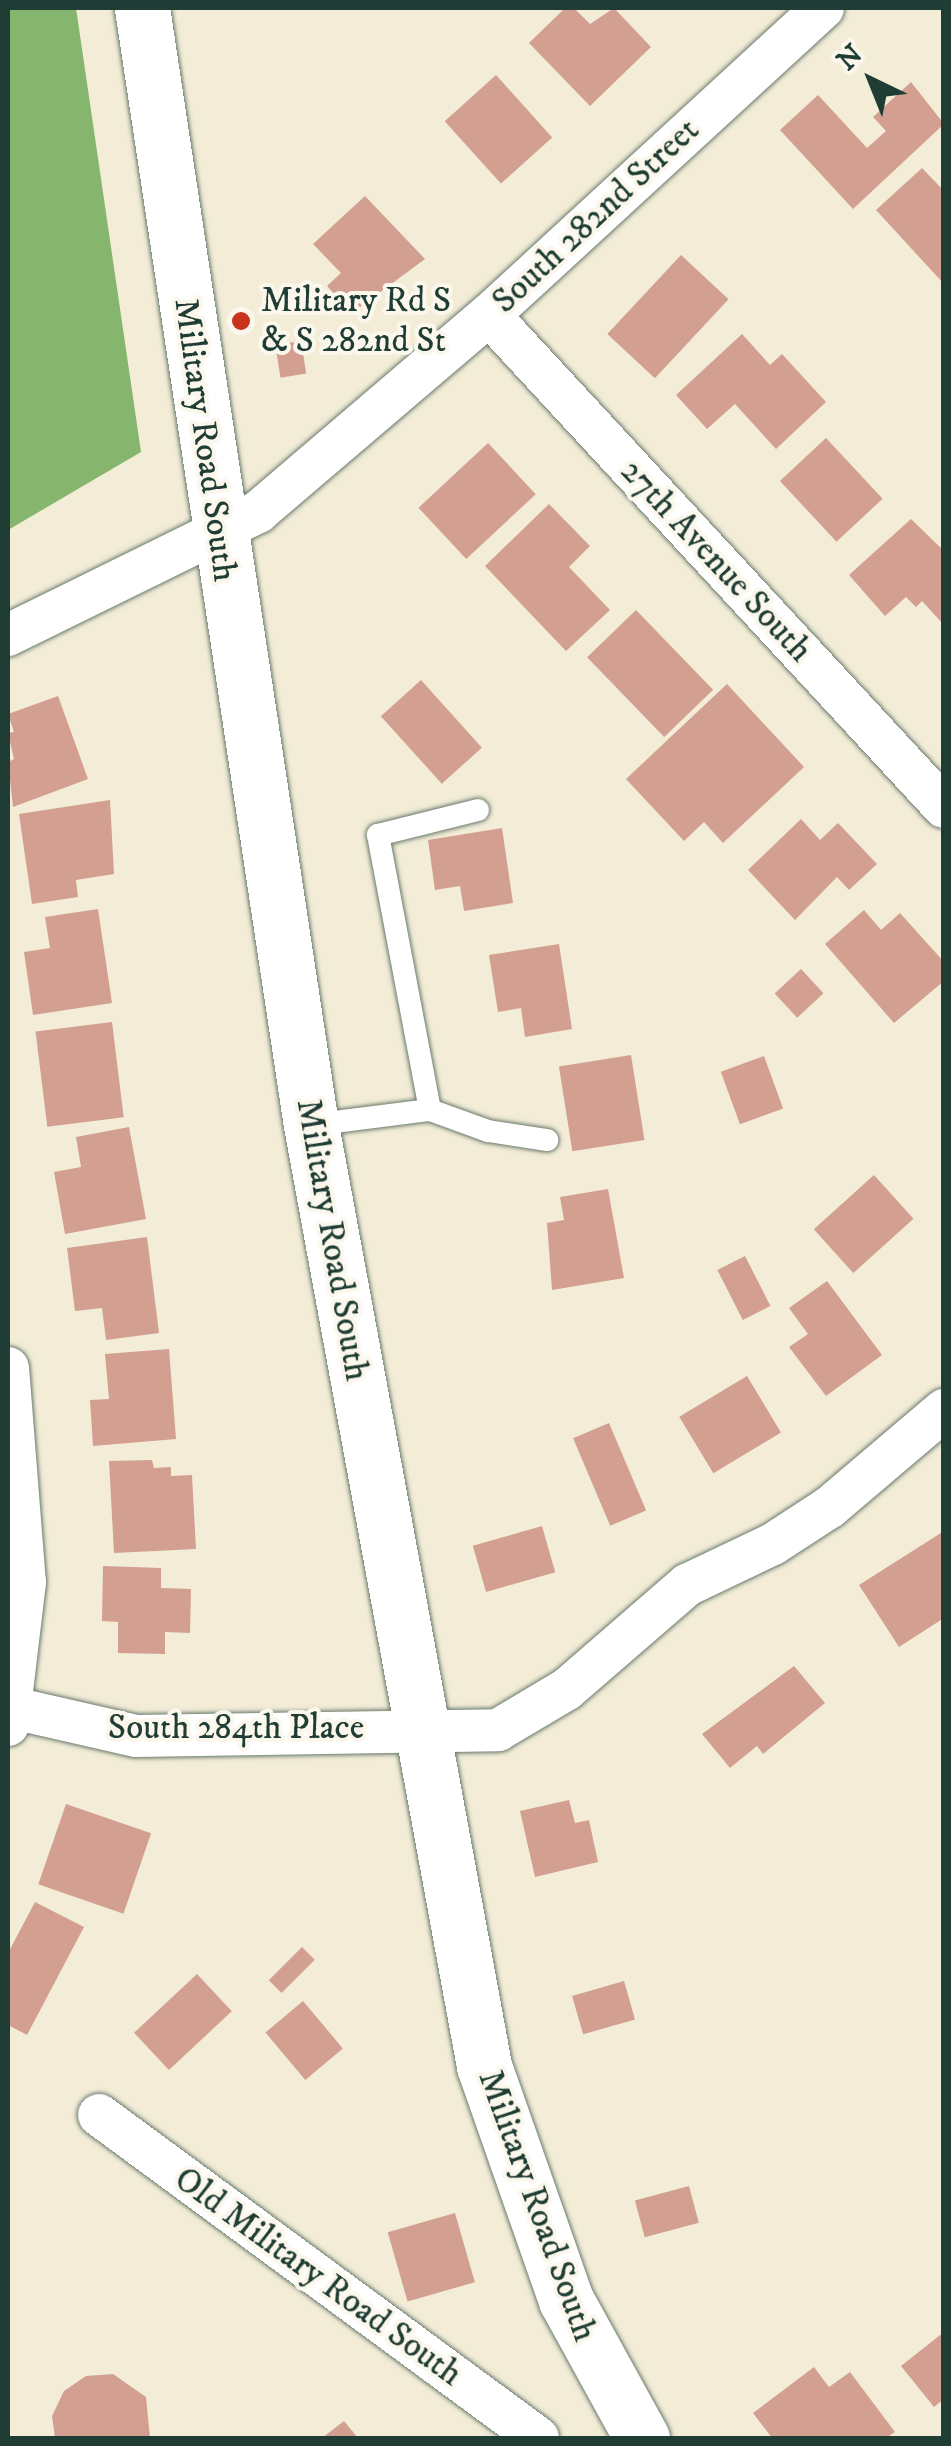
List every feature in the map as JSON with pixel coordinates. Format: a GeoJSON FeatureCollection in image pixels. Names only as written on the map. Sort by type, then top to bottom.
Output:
{"type":"FeatureCollection","features":[{"type":"Feature","properties":{"kind":"main road","name":"Military Road South"},"geometry":{"type":"LineString","coordinates":[[142,8],[218,535],[312,1126],[484,2066],[510,2149],[588,2348],[642,2438]]}},
{"type":"Feature","properties":{"kind":"street","name":"South 282nd Street"},"geometry":{"type":"LineString","coordinates":[[8,635],[218,535],[330,456],[822,8]]}},
{"type":"Feature","properties":{"kind":"street","name":"27th Avenue South"},"geometry":{"type":"LineString","coordinates":[[488,316],[944,807]]}},
{"type":"Feature","properties":{"kind":"street"},"geometry":{"type":"LineString","coordinates":[[8,1368],[25,1582],[10,1716]]}},
{"type":"Feature","properties":{"kind":"street","name":"South 284th Place"},"geometry":{"type":"LineString","coordinates":[[10,1716],[136,1736],[420,1728],[498,1730],[533,1713],[653,1609],[830,1507],[944,1410]]}},
{"type":"Feature","properties":{"kind":"street","name":"Old Military Road South"},"geometry":{"type":"LineString","coordinates":[[98,2115],[538,2438]]}},
{"type":"Feature","properties":{"kind":"lane"},"geometry":{"type":"LineString","coordinates":[[430,1110],[378,834],[478,810]]}},
{"type":"Feature","properties":{"kind":"lane"},"geometry":{"type":"LineString","coordinates":[[312,1126],[430,1110],[488,1131],[547,1140]]}},
{"type":"Feature","properties":{"kind":"green space"},"geometry":{"type":"Polygon","coordinates":[[[8,8],[76,8],[141,452],[8,530],[8,8]]]}},
{"type":"Feature","properties":{"kind":"building"},"geometry":{"type":"Polygon","coordinates":[[[565,8],[574,8],[590,24],[614,8],[651,47],[590,106],[529,43],[565,8]]]}},
{"type":"Feature","properties":{"kind":"building"},"geometry":{"type":"Polygon","coordinates":[[[496,75],[552,137],[501,184],[445,121],[496,75]]]}},
{"type":"Feature","properties":{"kind":"building"},"geometry":{"type":"Polygon","coordinates":[[[911,82],[944,124],[853,209],[780,130],[818,95],[867,148],[886,131],[873,117],[911,82]]]}},
{"type":"Feature","properties":{"kind":"building"},"geometry":{"type":"Polygon","coordinates":[[[922,168],[944,191],[944,284],[876,210],[922,168]]]}},
{"type":"Feature","properties":{"kind":"building"},"geometry":{"type":"Polygon","coordinates":[[[365,196],[425,259],[352,313],[327,286],[341,273],[313,244],[365,196]]]}},
{"type":"Feature","properties":{"kind":"building"},"geometry":{"type":"Polygon","coordinates":[[[681,255],[729,299],[655,378],[607,334],[681,255]]]}},
{"type":"Feature","properties":{"kind":"building"},"geometry":{"type":"Polygon","coordinates":[[[742,334],[770,365],[782,354],[826,402],[776,449],[735,404],[707,429],[676,395],[742,334]]]}},
{"type":"Feature","properties":{"kind":"building"},"geometry":{"type":"Polygon","coordinates":[[[301,341],[306,374],[280,378],[275,345],[301,341]]]}},
{"type":"Feature","properties":{"kind":"building"},"geometry":{"type":"Polygon","coordinates":[[[826,438],[883,499],[837,542],[780,481],[826,438]]]}},
{"type":"Feature","properties":{"kind":"building"},"geometry":{"type":"Polygon","coordinates":[[[488,443],[536,494],[466,559],[419,508],[488,443]]]}},
{"type":"Feature","properties":{"kind":"building"},"geometry":{"type":"Polygon","coordinates":[[[549,504],[590,546],[569,567],[610,610],[566,651],[485,566],[549,504]]]}},
{"type":"Feature","properties":{"kind":"building"},"geometry":{"type":"Polygon","coordinates":[[[911,519],[944,551],[944,625],[922,601],[916,607],[906,597],[885,616],[849,575],[911,519]]]}},
{"type":"Feature","properties":{"kind":"building"},"geometry":{"type":"Polygon","coordinates":[[[636,610],[713,690],[664,737],[587,657],[636,610]]]}},
{"type":"Feature","properties":{"kind":"building"},"geometry":{"type":"Polygon","coordinates":[[[421,680],[482,748],[442,784],[381,716],[421,680]]]}},
{"type":"Feature","properties":{"kind":"building"},"geometry":{"type":"Polygon","coordinates":[[[727,684],[804,767],[723,843],[704,822],[684,841],[626,779],[727,684]]]}},
{"type":"Feature","properties":{"kind":"building"},"geometry":{"type":"Polygon","coordinates":[[[58,696],[88,779],[13,807],[8,762],[14,759],[8,733],[14,732],[8,714],[58,696]]]}},
{"type":"Feature","properties":{"kind":"building"},"geometry":{"type":"Polygon","coordinates":[[[110,800],[114,874],[76,880],[78,897],[32,904],[19,814],[110,800]]]}},
{"type":"Feature","properties":{"kind":"building"},"geometry":{"type":"Polygon","coordinates":[[[801,819],[820,840],[838,823],[877,864],[849,890],[837,877],[795,920],[748,870],[801,819]]]}},
{"type":"Feature","properties":{"kind":"building"},"geometry":{"type":"Polygon","coordinates":[[[502,828],[513,903],[464,911],[460,886],[435,890],[428,840],[502,828]]]}},
{"type":"Feature","properties":{"kind":"building"},"geometry":{"type":"Polygon","coordinates":[[[98,909],[112,1003],[33,1015],[24,952],[50,948],[45,917],[98,909]]]}},
{"type":"Feature","properties":{"kind":"building"},"geometry":{"type":"Polygon","coordinates":[[[864,910],[881,930],[900,913],[944,962],[944,981],[894,1023],[825,944],[864,910]]]}},
{"type":"Feature","properties":{"kind":"building"},"geometry":{"type":"Polygon","coordinates":[[[559,944],[572,1029],[525,1037],[521,1008],[498,1012],[489,955],[559,944]]]}},
{"type":"Feature","properties":{"kind":"building"},"geometry":{"type":"Polygon","coordinates":[[[801,969],[824,993],[797,1018],[775,994],[801,969]]]}},
{"type":"Feature","properties":{"kind":"building"},"geometry":{"type":"Polygon","coordinates":[[[112,1022],[124,1117],[47,1127],[36,1031],[112,1022]]]}},
{"type":"Feature","properties":{"kind":"building"},"geometry":{"type":"Polygon","coordinates":[[[631,1055],[644,1140],[572,1151],[559,1066],[631,1055]]]}},
{"type":"Feature","properties":{"kind":"building"},"geometry":{"type":"Polygon","coordinates":[[[764,1056],[783,1109],[740,1124],[721,1072],[764,1056]]]}},
{"type":"Feature","properties":{"kind":"building"},"geometry":{"type":"Polygon","coordinates":[[[129,1127],[146,1219],[65,1234],[54,1172],[81,1167],[76,1137],[129,1127]]]}},
{"type":"Feature","properties":{"kind":"building"},"geometry":{"type":"Polygon","coordinates":[[[874,1175],[913,1219],[853,1273],[814,1229],[874,1175]]]}},
{"type":"Feature","properties":{"kind":"building"},"geometry":{"type":"Polygon","coordinates":[[[608,1189],[624,1278],[552,1290],[547,1223],[564,1220],[560,1197],[608,1189]]]}},
{"type":"Feature","properties":{"kind":"building"},"geometry":{"type":"Polygon","coordinates":[[[147,1237],[159,1333],[106,1340],[102,1308],[75,1311],[67,1248],[147,1237]]]}},
{"type":"Feature","properties":{"kind":"building"},"geometry":{"type":"Polygon","coordinates":[[[745,1256],[770,1306],[743,1320],[717,1270],[745,1256]]]}},
{"type":"Feature","properties":{"kind":"building"},"geometry":{"type":"Polygon","coordinates":[[[827,1281],[882,1355],[826,1396],[789,1347],[808,1334],[789,1308],[827,1281]]]}},
{"type":"Feature","properties":{"kind":"building"},"geometry":{"type":"Polygon","coordinates":[[[169,1349],[176,1439],[93,1446],[90,1400],[109,1399],[105,1354],[169,1349]]]}},
{"type":"Feature","properties":{"kind":"building"},"geometry":{"type":"Polygon","coordinates":[[[747,1376],[781,1433],[713,1473],[679,1417],[747,1376]]]}},
{"type":"Feature","properties":{"kind":"building"},"geometry":{"type":"Polygon","coordinates":[[[609,1423],[646,1510],[610,1526],[573,1438],[609,1423]]]}},
{"type":"Feature","properties":{"kind":"building"},"geometry":{"type":"Polygon","coordinates":[[[152,1460],[154,1468],[171,1467],[171,1476],[192,1475],[196,1549],[114,1553],[109,1461],[152,1460]]]}},
{"type":"Feature","properties":{"kind":"building"},"geometry":{"type":"Polygon","coordinates":[[[542,1526],[555,1572],[486,1592],[473,1546],[542,1526]]]}},
{"type":"Feature","properties":{"kind":"building"},"geometry":{"type":"Polygon","coordinates":[[[944,1531],[944,1618],[899,1647],[859,1585],[944,1531]]]}},
{"type":"Feature","properties":{"kind":"building"},"geometry":{"type":"Polygon","coordinates":[[[103,1566],[161,1568],[161,1588],[191,1589],[190,1633],[165,1632],[165,1654],[118,1653],[118,1622],[102,1621],[103,1566]]]}},
{"type":"Feature","properties":{"kind":"building"},"geometry":{"type":"Polygon","coordinates":[[[794,1666],[825,1703],[763,1754],[757,1746],[730,1768],[702,1734],[794,1666]]]}},
{"type":"Feature","properties":{"kind":"building"},"geometry":{"type":"Polygon","coordinates":[[[569,1800],[575,1823],[589,1820],[598,1862],[535,1877],[520,1811],[569,1800]]]}},
{"type":"Feature","properties":{"kind":"building"},"geometry":{"type":"Polygon","coordinates":[[[66,1804],[151,1833],[123,1914],[38,1884],[66,1804]]]}},
{"type":"Feature","properties":{"kind":"building"},"geometry":{"type":"Polygon","coordinates":[[[35,1902],[84,1927],[27,2035],[8,2025],[8,1953],[35,1902]]]}},
{"type":"Feature","properties":{"kind":"building"},"geometry":{"type":"Polygon","coordinates":[[[302,1947],[315,1960],[281,1993],[269,1980],[302,1947]]]}},
{"type":"Feature","properties":{"kind":"building"},"geometry":{"type":"Polygon","coordinates":[[[197,1974],[232,2011],[169,2070],[134,2033],[197,1974]]]}},
{"type":"Feature","properties":{"kind":"building"},"geometry":{"type":"Polygon","coordinates":[[[624,1981],[635,2019],[583,2034],[572,1996],[624,1981]]]}},
{"type":"Feature","properties":{"kind":"building"},"geometry":{"type":"Polygon","coordinates":[[[303,2001],[343,2048],[305,2080],[265,2032],[303,2001]]]}},
{"type":"Feature","properties":{"kind":"building"},"geometry":{"type":"Polygon","coordinates":[[[689,2186],[699,2223],[645,2237],[635,2200],[689,2186]]]}},
{"type":"Feature","properties":{"kind":"building"},"geometry":{"type":"Polygon","coordinates":[[[455,2213],[475,2282],[408,2302],[388,2232],[455,2213]]]}},
{"type":"Feature","properties":{"kind":"building"},"geometry":{"type":"Polygon","coordinates":[[[944,2332],[944,2399],[934,2407],[901,2366],[944,2332]]]}},
{"type":"Feature","properties":{"kind":"building"},"geometry":{"type":"Polygon","coordinates":[[[814,2367],[829,2387],[850,2372],[895,2432],[886,2438],[772,2438],[753,2413],[814,2367]]]}},
{"type":"Feature","properties":{"kind":"building"},"geometry":{"type":"Polygon","coordinates":[[[113,2374],[146,2397],[150,2438],[55,2438],[52,2416],[64,2391],[86,2376],[113,2374]]]}},
{"type":"Feature","properties":{"kind":"building"},"geometry":{"type":"Polygon","coordinates":[[[344,2421],[358,2438],[322,2438],[344,2421]]]}},
{"type":"Feature","properties":{"kind":"place","name":"Military Rd S & S 282nd St"},"geometry":{"type":"Point","coordinates":[241,321]}}]}
